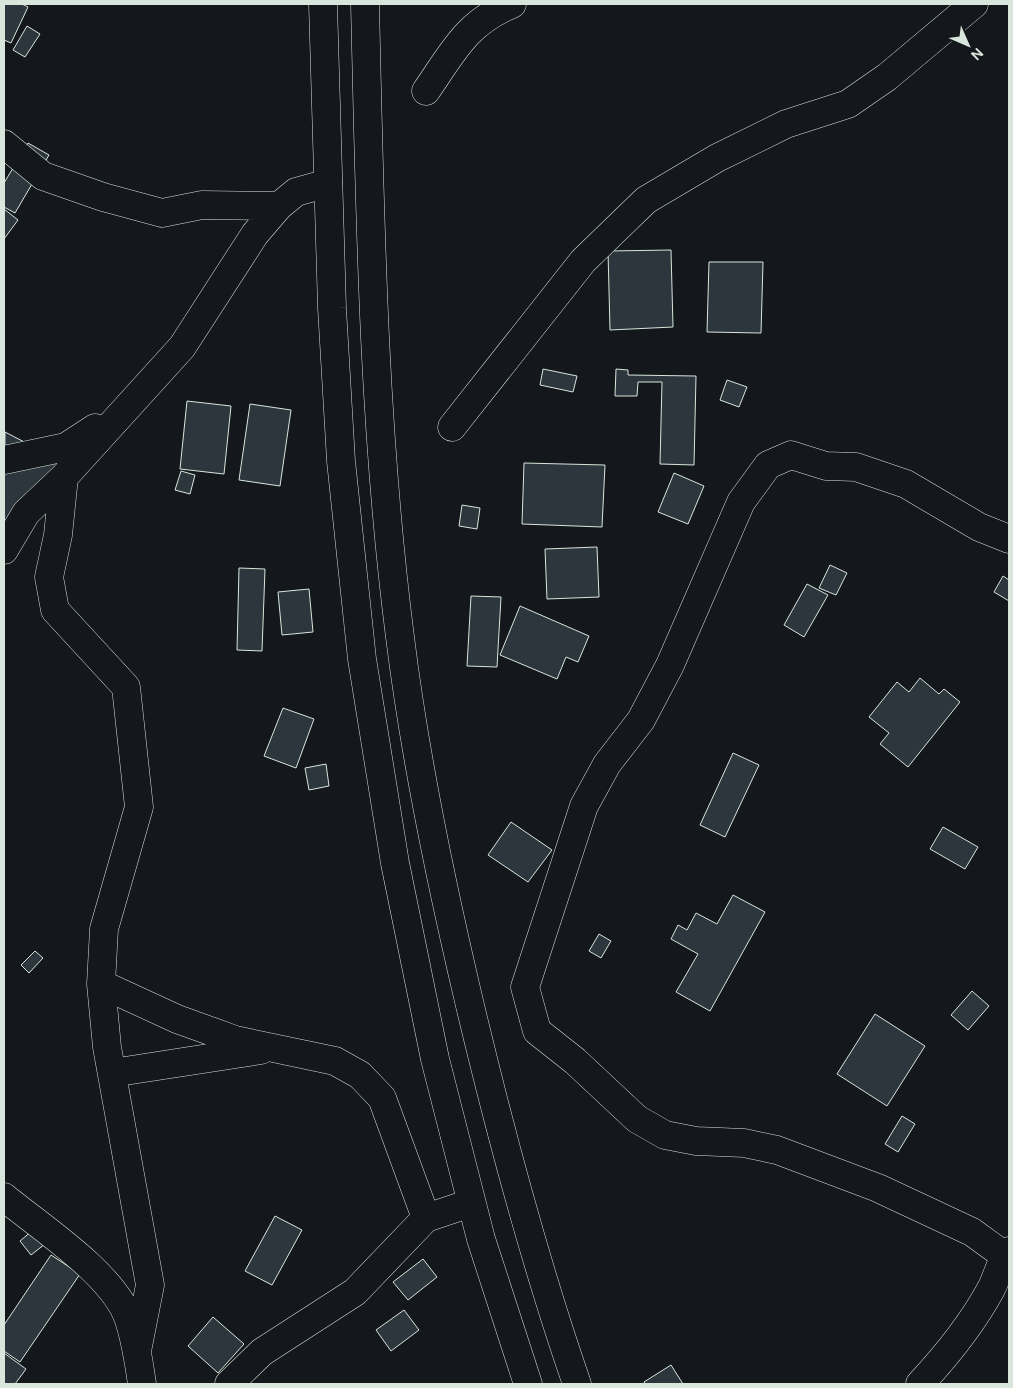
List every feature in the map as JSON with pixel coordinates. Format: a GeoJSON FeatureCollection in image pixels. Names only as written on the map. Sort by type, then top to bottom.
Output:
{"type":"FeatureCollection","features":[{"type":"Feature","properties":{"kind":"street"},"geometry":{"type":"LineString","coordinates":[[323,4],[328,183],[341,461],[362,659],[395,863],[435,1059],[471,1203],[528,1384]]}},
{"type":"Feature","properties":{"kind":"street"},"geometry":{"type":"LineString","coordinates":[[365,4],[373,315],[384,490],[400,638],[421,780],[481,1053],[523,1215],[577,1384]]}},
{"type":"Feature","properties":{"kind":"street"},"geometry":{"type":"LineString","coordinates":[[426,91],[469,30],[492,12],[512,4]]}},
{"type":"Feature","properties":{"kind":"street"},"geometry":{"type":"LineString","coordinates":[[452,427],[583,261],[646,200],[717,158],[786,124],[848,104],[888,76],[974,4]]}},
{"type":"Feature","properties":{"kind":"street"},"geometry":{"type":"LineString","coordinates":[[4,144],[43,176],[103,197],[162,213],[202,205],[279,206]]}},
{"type":"Feature","properties":{"kind":"street"},"geometry":{"type":"LineString","coordinates":[[4,550],[26,513],[64,477],[182,347],[255,234],[279,206],[296,192],[328,183]]}},
{"type":"Feature","properties":{"kind":"street"},"geometry":{"type":"LineString","coordinates":[[4,460],[66,447],[126,408]]}},
{"type":"Feature","properties":{"kind":"street"},"geometry":{"type":"LineString","coordinates":[[920,1384],[969,1325],[992,1287],[1007,1253],[972,1232],[878,1188],[777,1150],[744,1144],[696,1141],[665,1135],[637,1120],[575,1061],[537,1031],[525,987],[584,806],[607,764],[641,720],[670,665],[741,502],[768,465],[791,455],[826,466],[856,467],[906,484],[979,527],[1009,539]]}},
{"type":"Feature","properties":{"kind":"street"},"geometry":{"type":"LineString","coordinates":[[64,477],[58,535],[49,577],[55,610],[126,687],[139,807],[104,930],[101,984],[107,1047],[150,1285],[137,1351]]}},
{"type":"Feature","properties":{"kind":"street"},"geometry":{"type":"LineString","coordinates":[[101,984],[185,1022],[235,1040],[335,1061],[360,1075],[382,1098],[426,1218]]}},
{"type":"Feature","properties":{"kind":"street"},"geometry":{"type":"LineString","coordinates":[[112,1073],[272,1048]]}},
{"type":"Feature","properties":{"kind":"street"},"geometry":{"type":"LineString","coordinates":[[4,1197],[77,1255],[114,1290],[129,1318],[142,1384]]}},
{"type":"Feature","properties":{"kind":"street"},"geometry":{"type":"LineString","coordinates":[[230,1384],[262,1352],[355,1292],[426,1218],[471,1203]]}},
{"type":"Feature","properties":{"kind":"building"},"geometry":{"type":"Polygon","coordinates":[[[4,4],[22,4],[28,7],[11,43],[4,40],[4,4]]]}},
{"type":"Feature","properties":{"kind":"building"},"geometry":{"type":"Polygon","coordinates":[[[27,26],[40,34],[25,57],[13,50],[27,26]]]}},
{"type":"Feature","properties":{"kind":"building"},"geometry":{"type":"Polygon","coordinates":[[[28,143],[49,155],[15,213],[4,207],[4,183],[28,143]]]}},
{"type":"Feature","properties":{"kind":"building"},"geometry":{"type":"Polygon","coordinates":[[[4,209],[18,220],[4,239],[4,209]]]}},
{"type":"Feature","properties":{"kind":"building"},"geometry":{"type":"Polygon","coordinates":[[[671,250],[673,327],[610,330],[608,251],[671,250]]]}},
{"type":"Feature","properties":{"kind":"building"},"geometry":{"type":"Polygon","coordinates":[[[709,262],[763,262],[761,333],[707,332],[709,262]]]}},
{"type":"Feature","properties":{"kind":"building"},"geometry":{"type":"Polygon","coordinates":[[[543,369],[577,376],[573,392],[540,385],[543,369]]]}},
{"type":"Feature","properties":{"kind":"building"},"geometry":{"type":"Polygon","coordinates":[[[616,369],[628,370],[628,375],[696,376],[694,465],[660,464],[662,382],[638,382],[637,396],[615,396],[616,369]]]}},
{"type":"Feature","properties":{"kind":"building"},"geometry":{"type":"Polygon","coordinates":[[[727,380],[747,387],[739,407],[720,400],[727,380]]]}},
{"type":"Feature","properties":{"kind":"building"},"geometry":{"type":"Polygon","coordinates":[[[187,401],[231,406],[224,474],[180,469],[187,401]]]}},
{"type":"Feature","properties":{"kind":"building"},"geometry":{"type":"Polygon","coordinates":[[[250,404],[291,410],[280,486],[239,480],[250,404]]]}},
{"type":"Feature","properties":{"kind":"building"},"geometry":{"type":"Polygon","coordinates":[[[5,432],[59,460],[21,534],[4,525],[5,432]]]}},
{"type":"Feature","properties":{"kind":"building"},"geometry":{"type":"Polygon","coordinates":[[[524,463],[605,465],[602,527],[522,524],[524,463]]]}},
{"type":"Feature","properties":{"kind":"building"},"geometry":{"type":"Polygon","coordinates":[[[181,471],[195,475],[190,494],[175,490],[181,471]]]}},
{"type":"Feature","properties":{"kind":"building"},"geometry":{"type":"Polygon","coordinates":[[[674,473],[704,486],[688,524],[658,512],[674,473]]]}},
{"type":"Feature","properties":{"kind":"building"},"geometry":{"type":"Polygon","coordinates":[[[462,505],[480,508],[477,529],[459,526],[462,505]]]}},
{"type":"Feature","properties":{"kind":"building"},"geometry":{"type":"Polygon","coordinates":[[[597,547],[599,597],[547,599],[545,549],[597,547]]]}},
{"type":"Feature","properties":{"kind":"building"},"geometry":{"type":"Polygon","coordinates":[[[830,565],[847,573],[836,595],[819,588],[830,565]]]}},
{"type":"Feature","properties":{"kind":"building"},"geometry":{"type":"Polygon","coordinates":[[[239,568],[265,569],[262,651],[237,650],[239,568]]]}},
{"type":"Feature","properties":{"kind":"building"},"geometry":{"type":"Polygon","coordinates":[[[1003,576],[1009,580],[1009,601],[994,592],[1003,576]]]}},
{"type":"Feature","properties":{"kind":"building"},"geometry":{"type":"Polygon","coordinates":[[[807,584],[828,595],[804,637],[784,625],[807,584]]]}},
{"type":"Feature","properties":{"kind":"building"},"geometry":{"type":"Polygon","coordinates":[[[309,589],[313,632],[282,635],[278,592],[309,589]]]}},
{"type":"Feature","properties":{"kind":"building"},"geometry":{"type":"Polygon","coordinates":[[[471,596],[501,597],[497,667],[467,666],[471,596]]]}},
{"type":"Feature","properties":{"kind":"building"},"geometry":{"type":"Polygon","coordinates":[[[520,606],[589,636],[578,662],[566,657],[557,679],[500,655],[520,606]]]}},
{"type":"Feature","properties":{"kind":"building"},"geometry":{"type":"Polygon","coordinates":[[[920,678],[939,694],[944,689],[960,702],[908,767],[880,744],[889,733],[869,717],[897,682],[909,692],[920,678]]]}},
{"type":"Feature","properties":{"kind":"building"},"geometry":{"type":"Polygon","coordinates":[[[283,708],[314,719],[296,768],[264,756],[283,708]]]}},
{"type":"Feature","properties":{"kind":"building"},"geometry":{"type":"Polygon","coordinates":[[[733,753],[759,765],[725,837],[700,825],[733,753]]]}},
{"type":"Feature","properties":{"kind":"building"},"geometry":{"type":"Polygon","coordinates":[[[326,764],[329,786],[309,790],[305,768],[326,764]]]}},
{"type":"Feature","properties":{"kind":"building"},"geometry":{"type":"Polygon","coordinates":[[[511,822],[552,850],[528,882],[488,855],[511,822]]]}},
{"type":"Feature","properties":{"kind":"building"},"geometry":{"type":"Polygon","coordinates":[[[943,827],[978,847],[965,869],[930,849],[943,827]]]}},
{"type":"Feature","properties":{"kind":"building"},"geometry":{"type":"Polygon","coordinates":[[[733,895],[765,912],[710,1011],[676,992],[698,954],[671,939],[678,925],[687,930],[696,913],[717,924],[733,895]]]}},
{"type":"Feature","properties":{"kind":"building"},"geometry":{"type":"Polygon","coordinates":[[[599,934],[611,941],[601,958],[589,951],[599,934]]]}},
{"type":"Feature","properties":{"kind":"building"},"geometry":{"type":"Polygon","coordinates":[[[35,951],[43,958],[29,973],[21,965],[35,951]]]}},
{"type":"Feature","properties":{"kind":"building"},"geometry":{"type":"Polygon","coordinates":[[[972,991],[989,1006],[968,1030],[951,1015],[972,991]]]}},
{"type":"Feature","properties":{"kind":"building"},"geometry":{"type":"Polygon","coordinates":[[[875,1014],[925,1046],[887,1106],[837,1074],[875,1014]]]}},
{"type":"Feature","properties":{"kind":"building"},"geometry":{"type":"Polygon","coordinates":[[[902,1116],[915,1124],[898,1152],[885,1144],[902,1116]]]}},
{"type":"Feature","properties":{"kind":"building"},"geometry":{"type":"Polygon","coordinates":[[[275,1216],[302,1230],[272,1285],[245,1271],[275,1216]]]}},
{"type":"Feature","properties":{"kind":"building"},"geometry":{"type":"Polygon","coordinates":[[[33,1230],[45,1244],[31,1255],[20,1241],[33,1230]]]}},
{"type":"Feature","properties":{"kind":"building"},"geometry":{"type":"Polygon","coordinates":[[[51,1255],[80,1274],[20,1362],[4,1351],[4,1325],[51,1255]]]}},
{"type":"Feature","properties":{"kind":"building"},"geometry":{"type":"Polygon","coordinates":[[[423,1259],[437,1277],[408,1300],[393,1282],[423,1259]]]}},
{"type":"Feature","properties":{"kind":"building"},"geometry":{"type":"Polygon","coordinates":[[[404,1310],[419,1330],[391,1351],[376,1330],[404,1310]]]}},
{"type":"Feature","properties":{"kind":"building"},"geometry":{"type":"Polygon","coordinates":[[[213,1317],[244,1344],[218,1373],[188,1346],[213,1317]]]}},
{"type":"Feature","properties":{"kind":"building"},"geometry":{"type":"Polygon","coordinates":[[[4,1353],[26,1369],[15,1384],[4,1384],[4,1353]]]}},
{"type":"Feature","properties":{"kind":"building"},"geometry":{"type":"Polygon","coordinates":[[[671,1365],[683,1384],[645,1384],[644,1382],[671,1365]]]}}]}
